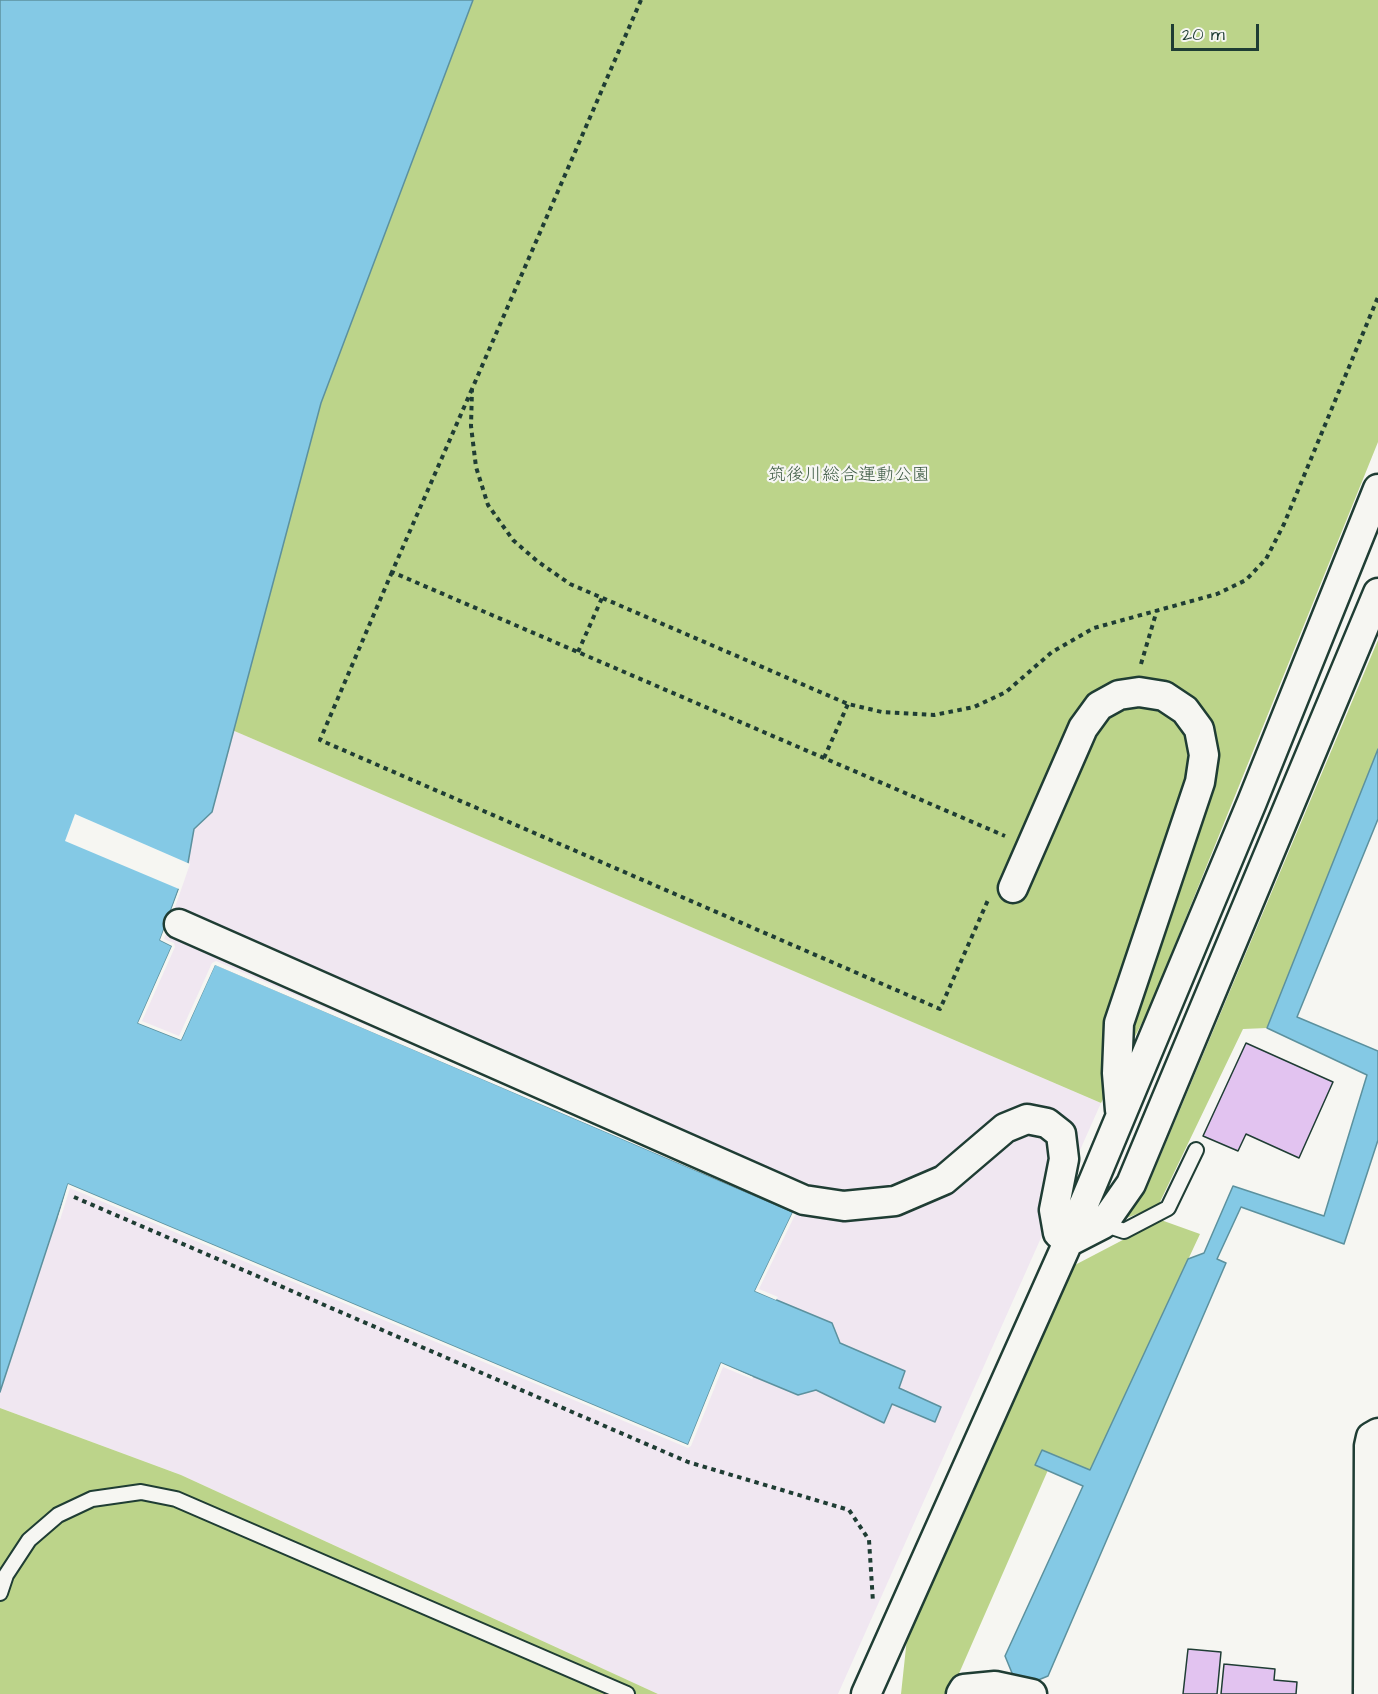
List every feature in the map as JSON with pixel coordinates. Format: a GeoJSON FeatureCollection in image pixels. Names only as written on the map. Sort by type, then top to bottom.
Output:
{"type":"FeatureCollection","features":[{"type":"Feature","properties":{"kind":"street"},"geometry":{"type":"LineString","coordinates":[[866,1694],[1068,1242],[1247,813],[1378,489]]}},
{"type":"Feature","properties":{"kind":"street"},"geometry":{"type":"LineString","coordinates":[[1068,1242],[1103,1224],[1131,1184],[1378,593]]}},
{"type":"Feature","properties":{"kind":"street"},"geometry":{"type":"LineString","coordinates":[[1002,889],[1083,728],[1099,706],[1119,695],[1139,692],[1164,696],[1185,710],[1199,729],[1204,755],[1200,782],[1119,1023],[1117,1073],[1121,1115]]}},
{"type":"Feature","properties":{"kind":"street"},"geometry":{"type":"LineString","coordinates":[[179,924],[804,1200],[844,1206],[895,1201],[944,1180],[1005,1128],[1027,1119],[1047,1122],[1061,1134],[1064,1159],[1054,1210],[1058,1233],[1068,1242]]}},
{"type":"Feature","properties":{"kind":"street"},"geometry":{"type":"LineString","coordinates":[[1368,1694],[1369,1446],[1371,1437],[1378,1433]]}},
{"type":"Feature","properties":{"kind":"street"},"geometry":{"type":"LineString","coordinates":[[879,1662],[885,1694]]}},
{"type":"Feature","properties":{"kind":"street"},"geometry":{"type":"LineString","coordinates":[[961,1694],[964,1689],[995,1686],[1032,1694]]}},
{"type":"Feature","properties":{"kind":"lane"},"geometry":{"type":"LineString","coordinates":[[1103,1224],[1124,1231],[1168,1208],[1196,1150]]}},
{"type":"Feature","properties":{"kind":"lane"},"geometry":{"type":"LineString","coordinates":[[0,1593],[6,1575],[29,1540],[57,1515],[92,1499],[141,1492],[176,1499],[627,1694]]}},
{"type":"Feature","properties":{"kind":"path"},"geometry":{"type":"LineString","coordinates":[[641,0],[320,740],[940,1009],[1002,889]]}},
{"type":"Feature","properties":{"kind":"path"},"geometry":{"type":"LineString","coordinates":[[472,388],[471,426],[476,467],[489,505],[513,540],[537,561],[570,584],[848,704],[882,712],[934,715],[974,707],[1006,692],[1052,652],[1094,628],[1217,594],[1246,580],[1266,559],[1284,524],[1378,297]]}},
{"type":"Feature","properties":{"kind":"path"},"geometry":{"type":"LineString","coordinates":[[393,572],[1015,840]]}},
{"type":"Feature","properties":{"kind":"path"},"geometry":{"type":"LineString","coordinates":[[578,652],[602,598]]}},
{"type":"Feature","properties":{"kind":"path"},"geometry":{"type":"LineString","coordinates":[[1139,674],[1157,610]]}},
{"type":"Feature","properties":{"kind":"path"},"geometry":{"type":"LineString","coordinates":[[824,758],[848,704]]}},
{"type":"Feature","properties":{"kind":"path"},"geometry":{"type":"LineString","coordinates":[[74,1197],[688,1462],[849,1510],[869,1540],[873,1611]]}},
{"type":"Feature","properties":{"kind":"shaded area"},"geometry":{"type":"Polygon","coordinates":[[[232,730],[1101,1103],[838,1694],[658,1694],[181,1475],[0,1408],[0,1392],[68,1184],[5,854],[232,730]]]}},
{"type":"Feature","properties":{"kind":"green space","name":"筑後川総合運動公園"},"geometry":{"type":"Polygon","coordinates":[[[473,0],[1378,0],[1378,442],[1148,1011],[1101,1103],[232,730],[212,812],[194,829],[188,863],[168,854],[296,404],[287,528],[321,403],[473,0]]]}},
{"type":"Feature","properties":{"kind":"green space"},"geometry":{"type":"Polygon","coordinates":[[[1378,640],[1378,749],[1267,1028],[1243,1029],[1158,1206],[1124,1219],[1146,1190],[1378,640]]]}},
{"type":"Feature","properties":{"kind":"green space"},"geometry":{"type":"Polygon","coordinates":[[[1161,1220],[1200,1234],[1090,1470],[1042,1450],[1036,1465],[1048,1470],[957,1678],[947,1694],[901,1694],[907,1638],[1073,1266],[1161,1220]]]}},
{"type":"Feature","properties":{"kind":"green space"},"geometry":{"type":"Polygon","coordinates":[[[0,1408],[181,1475],[658,1694],[0,1694],[0,1408]]]}},
{"type":"Feature","properties":{"kind":"water"},"geometry":{"type":"Polygon","coordinates":[[[0,0],[473,0],[321,403],[212,812],[194,829],[188,863],[160,940],[172,946],[138,1023],[181,1040],[215,964],[793,1212],[755,1291],[832,1323],[840,1343],[905,1371],[899,1388],[941,1407],[935,1422],[892,1404],[884,1423],[816,1390],[798,1395],[721,1363],[688,1445],[68,1184],[0,1392],[0,0]]]}},
{"type":"Feature","properties":{"kind":"water"},"geometry":{"type":"Polygon","coordinates":[[[1378,749],[1378,819],[1297,1017],[1378,1051],[1378,1140],[1344,1244],[1241,1207],[1217,1259],[1226,1263],[1048,1676],[1004,1694],[1012,1673],[1005,1656],[1083,1486],[1035,1465],[1042,1450],[1090,1470],[1188,1259],[1204,1253],[1233,1186],[1324,1216],[1367,1075],[1267,1028],[1378,749]]]}},
{"type":"Feature","properties":{"kind":"pier"},"geometry":{"type":"Polygon","coordinates":[[[75,814],[190,864],[164,939],[174,943],[175,947],[142,1021],[179,1036],[212,963],[216,961],[794,1209],[796,1213],[759,1289],[778,1297],[776,1300],[755,1291],[793,1212],[215,965],[181,1040],[138,1023],[172,946],[160,940],[179,889],[65,841],[75,814]]]}},
{"type":"Feature","properties":{"kind":"pier"},"geometry":{"type":"Polygon","coordinates":[[[68,1184],[688,1445],[721,1363],[753,1377],[752,1379],[723,1367],[691,1446],[688,1448],[70,1188],[60,1220],[58,1218],[68,1184]]]}},
{"type":"Feature","properties":{"kind":"building"},"geometry":{"type":"Polygon","coordinates":[[[1246,1043],[1333,1082],[1299,1158],[1246,1134],[1238,1151],[1203,1136],[1246,1043]]]}},
{"type":"Feature","properties":{"kind":"building"},"geometry":{"type":"Polygon","coordinates":[[[1188,1649],[1221,1652],[1217,1694],[1183,1694],[1188,1649]]]}},
{"type":"Feature","properties":{"kind":"building"},"geometry":{"type":"Polygon","coordinates":[[[1224,1664],[1275,1669],[1274,1680],[1297,1682],[1296,1694],[1221,1694],[1224,1664]]]}}]}
